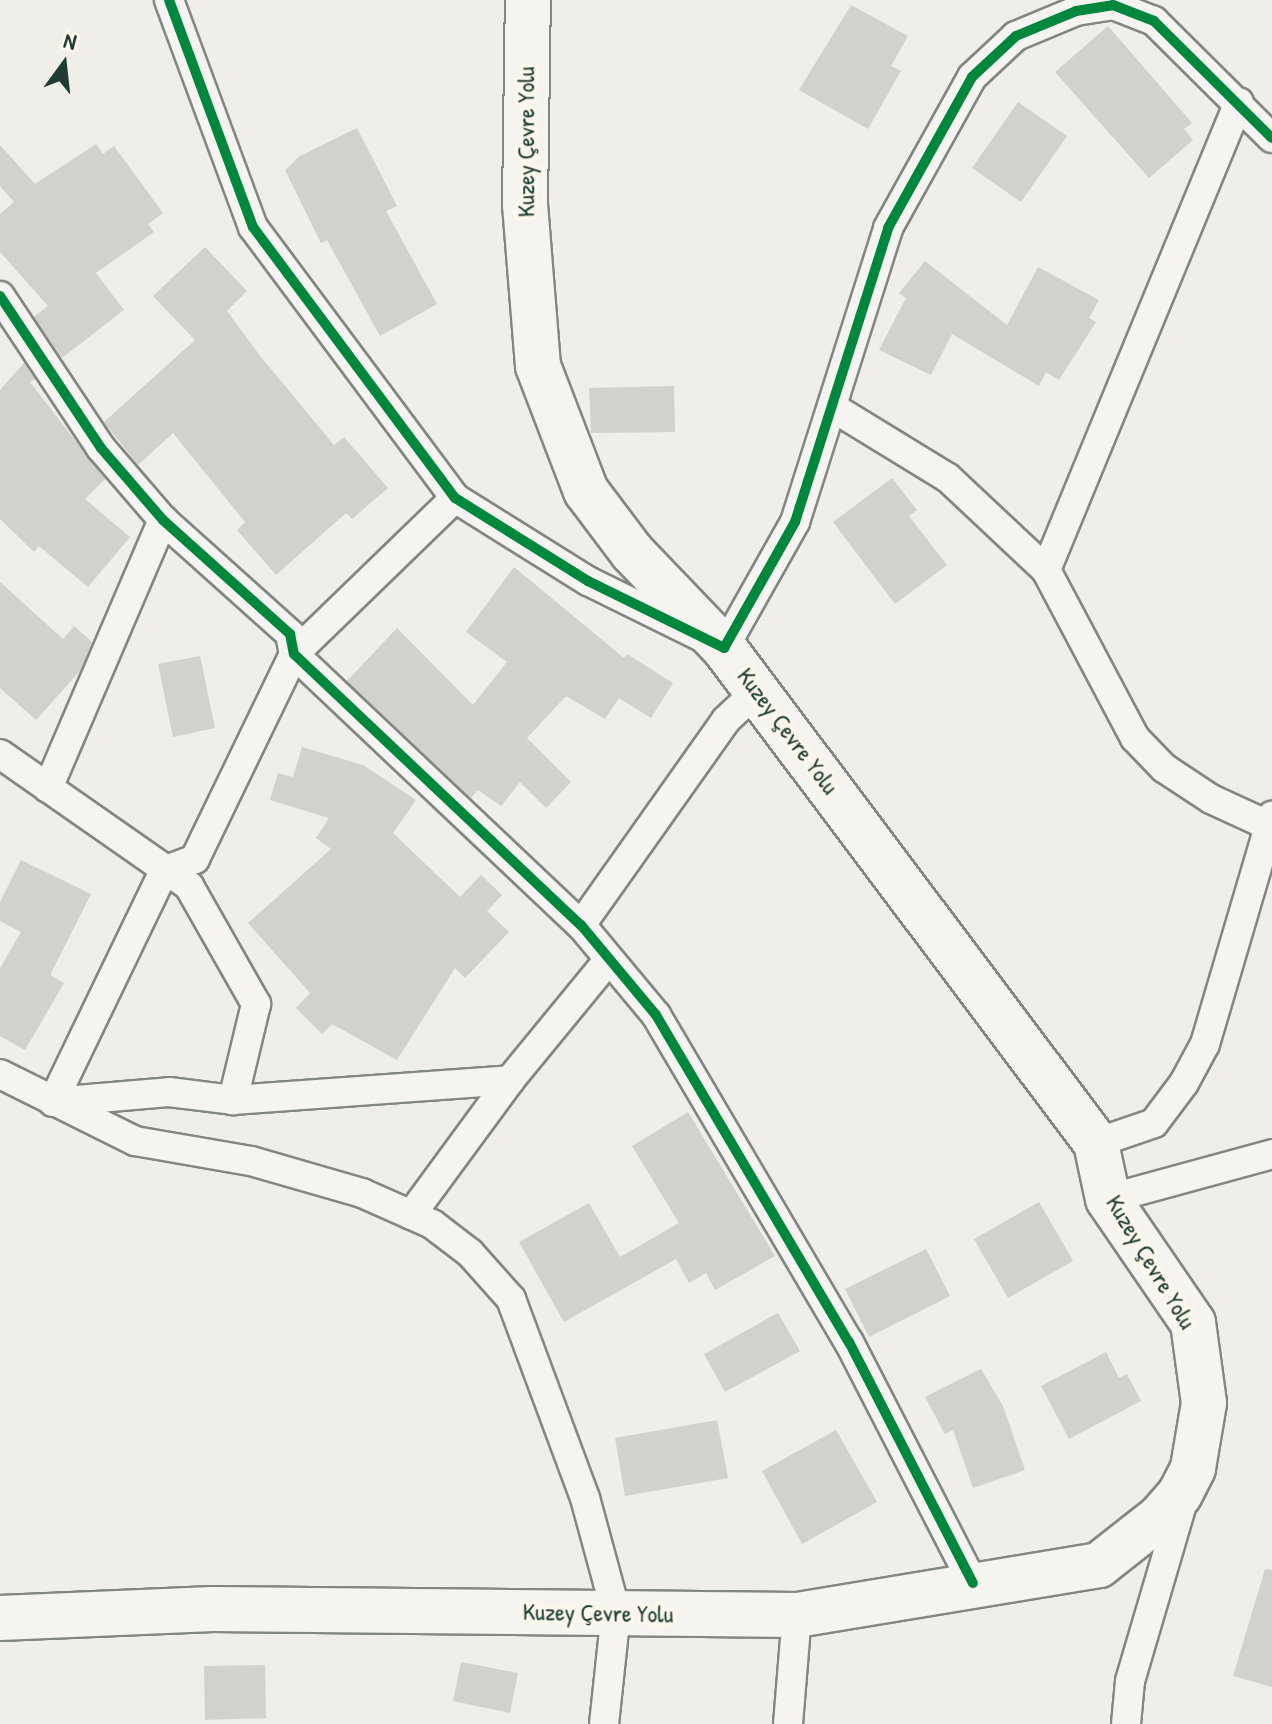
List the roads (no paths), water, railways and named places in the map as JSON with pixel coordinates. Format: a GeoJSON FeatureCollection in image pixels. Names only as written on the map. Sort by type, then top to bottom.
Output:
{"type":"FeatureCollection","features":[{"type":"Feature","properties":{"kind":"main road","name":"Kuzey Çevre Yolu"},"geometry":{"type":"LineString","coordinates":[[0,1618],[213,1609],[797,1615],[973,1583],[1099,1565],[1160,1517],[1193,1468],[1204,1403],[1193,1323],[1108,1199],[1096,1143],[724,648],[632,552],[586,491],[538,366],[525,205],[528,0]]}},
{"type":"Feature","properties":{"kind":"street"},"geometry":{"type":"LineString","coordinates":[[169,0],[253,227],[455,498],[588,581],[724,648],[795,522],[888,228],[972,77],[1016,36],[1076,11],[1111,2],[1154,21],[1272,138]]}},
{"type":"Feature","properties":{"kind":"street"},"geometry":{"type":"LineString","coordinates":[[1046,570],[1239,102]]}},
{"type":"Feature","properties":{"kind":"street"},"geometry":{"type":"LineString","coordinates":[[0,296],[101,448],[163,520],[290,634],[294,654],[581,925],[607,962],[656,1015],[841,1329],[973,1583]]}},
{"type":"Feature","properties":{"kind":"street"},"geometry":{"type":"LineString","coordinates":[[832,407],[948,478],[1046,570],[1135,738],[1164,768],[1271,823],[1205,1044],[1184,1083],[1154,1123],[1096,1143]]}},
{"type":"Feature","properties":{"kind":"street"},"geometry":{"type":"LineString","coordinates":[[53,1102],[164,871],[195,859],[294,654],[455,498]]}},
{"type":"Feature","properties":{"kind":"street"},"geometry":{"type":"LineString","coordinates":[[48,788],[163,520]]}},
{"type":"Feature","properties":{"kind":"street"},"geometry":{"type":"LineString","coordinates":[[581,925],[726,720],[757,691]]}},
{"type":"Feature","properties":{"kind":"street"},"geometry":{"type":"LineString","coordinates":[[0,754],[189,886],[256,1004],[233,1100]]}},
{"type":"Feature","properties":{"kind":"street"},"geometry":{"type":"LineString","coordinates":[[411,1215],[510,1080],[607,962]]}},
{"type":"Feature","properties":{"kind":"street"},"geometry":{"type":"LineString","coordinates":[[0,1074],[135,1141],[251,1161],[362,1193],[411,1215],[470,1253],[511,1299],[585,1498],[616,1612],[604,1724]]}},
{"type":"Feature","properties":{"kind":"street"},"geometry":{"type":"LineString","coordinates":[[53,1102],[169,1092],[233,1100],[510,1080]]}},
{"type":"Feature","properties":{"kind":"street"},"geometry":{"type":"LineString","coordinates":[[1108,1199],[1272,1154]]}},
{"type":"Feature","properties":{"kind":"street"},"geometry":{"type":"LineString","coordinates":[[1126,1724],[1130,1681],[1193,1468]]}},
{"type":"Feature","properties":{"kind":"street"},"geometry":{"type":"LineString","coordinates":[[788,1724],[797,1615]]}}]}
